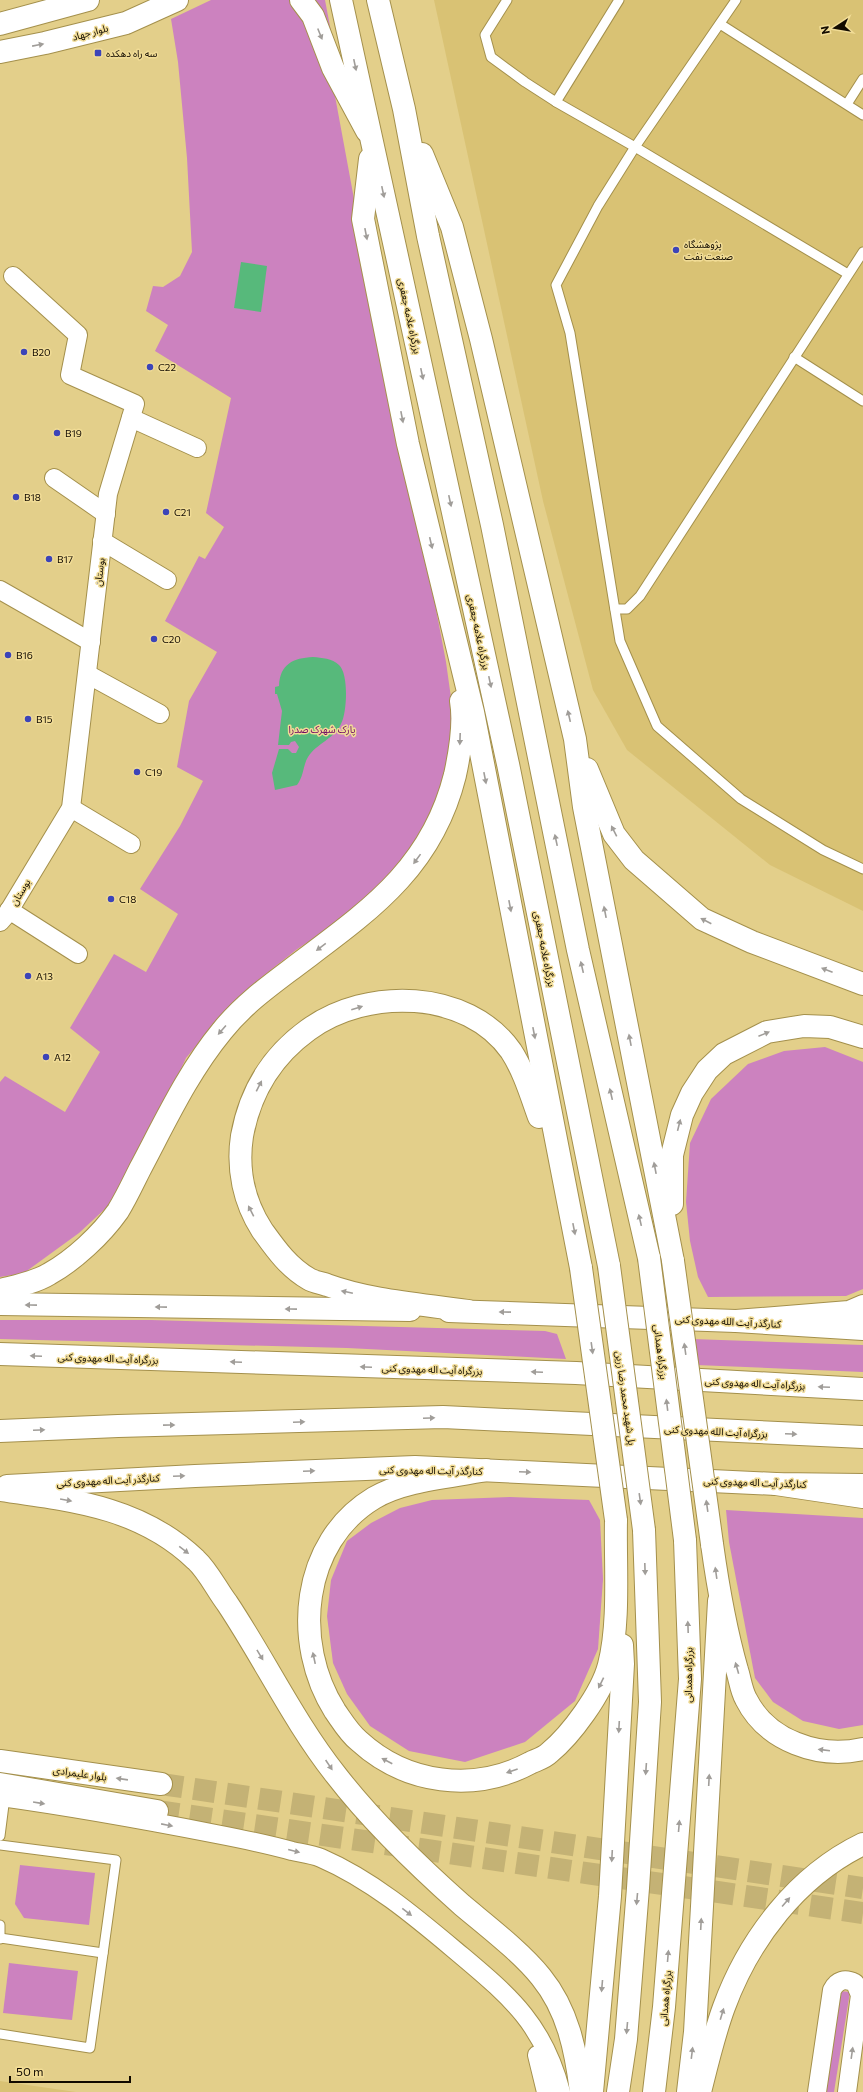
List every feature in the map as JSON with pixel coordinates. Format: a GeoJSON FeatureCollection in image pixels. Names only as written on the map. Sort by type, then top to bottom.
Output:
{"type":"FeatureCollection","features":[{"type":"Feature","properties":{"kind":"main road"},"geometry":{"type":"LineString","coordinates":[[0,24],[88,0]]}},
{"type":"Feature","properties":{"kind":"main road","name":"بلوار جهاد"},"geometry":{"type":"LineString","coordinates":[[3,54],[126,22],[177,0]]}},
{"type":"Feature","properties":{"kind":"main road"},"geometry":{"type":"LineString","coordinates":[[301,0],[313,16],[333,68],[372,140],[363,219],[408,444],[458,658],[473,712],[544,1088],[581,1268],[616,1520],[623,1664],[610,1896],[592,2092]]}},
{"type":"Feature","properties":{"kind":"main road","name":"بزرگراه علامه جعفری"},"geometry":{"type":"LineString","coordinates":[[341,0],[508,764],[609,1266]]}},
{"type":"Feature","properties":{"kind":"main road"},"geometry":{"type":"LineString","coordinates":[[378,0],[404,109],[452,227],[482,339],[575,739],[584,807],[673,1261],[720,1601],[746,1699],[764,1724],[780,1735],[803,1747],[832,1751],[863,1749]]}},
{"type":"Feature","properties":{"kind":"main road"},"geometry":{"type":"LineString","coordinates":[[384,0],[384,23]]}},
{"type":"Feature","properties":{"kind":"main road","name":"بزرگراه همدانی"},"geometry":{"type":"LineString","coordinates":[[404,109],[428,236],[492,525],[578,950],[649,1258],[684,1540],[690,1680],[664,2007],[654,2092]]}},
{"type":"Feature","properties":{"kind":"main road"},"geometry":{"type":"LineString","coordinates":[[0,1290],[21,1285],[48,1275],[72,1258],[90,1241],[118,1211],[202,1055],[224,1029],[252,1000],[367,912],[395,886],[416,860],[432,836],[443,812],[460,754],[462,709],[459,690],[458,658]]}},
{"type":"Feature","properties":{"kind":"main road"},"geometry":{"type":"LineString","coordinates":[[575,739],[614,834],[634,860],[662,886],[702,919],[752,942],[863,984]]}},
{"type":"Feature","properties":{"kind":"main road"},"geometry":{"type":"LineString","coordinates":[[468,1311],[342,1291],[309,1279],[281,1257],[249,1209],[240,1167],[243,1129],[252,1099],[262,1078],[276,1059],[310,1029],[331,1017],[358,1007],[379,1002],[418,1002],[436,1004],[467,1015],[498,1037],[510,1051],[521,1070],[540,1118],[569,1207]]}},
{"type":"Feature","properties":{"kind":"main road"},"geometry":{"type":"LineString","coordinates":[[673,1261],[672,1155],[682,1115],[692,1093],[707,1070],[724,1054],[767,1032],[810,1026],[830,1027],[863,1037]]}},
{"type":"Feature","properties":{"kind":"main road","name":"پل شهید محمد رضا زرین"},"geometry":{"type":"LineString","coordinates":[[609,1266],[644,1530],[650,1702],[638,1888],[626,2039],[618,2092]]}},
{"type":"Feature","properties":{"kind":"main road"},"geometry":{"type":"LineString","coordinates":[[0,1304],[468,1311]]}},
{"type":"Feature","properties":{"kind":"main road"},"geometry":{"type":"LineString","coordinates":[[736,1320],[849,1312],[863,1306]]}},
{"type":"Feature","properties":{"kind":"main road","name":"کنارگذر آیت الله مهدوی کنی"},"geometry":{"type":"LineString","coordinates":[[468,1311],[736,1320],[863,1329]]}},
{"type":"Feature","properties":{"kind":"main road","name":"بزرگراه آیت اله مهدوی کنی"},"geometry":{"type":"LineString","coordinates":[[0,1354],[576,1373],[863,1389]]}},
{"type":"Feature","properties":{"kind":"main road","name":"بزرگراه آیت الله مهدوی کنی"},"geometry":{"type":"LineString","coordinates":[[0,1431],[118,1426],[443,1417],[863,1437]]}},
{"type":"Feature","properties":{"kind":"main road","name":"کنارگذر آیت اله مهدوی کنی"},"geometry":{"type":"LineString","coordinates":[[0,1486],[416,1467],[776,1484],[863,1485]]}},
{"type":"Feature","properties":{"kind":"main road"},"geometry":{"type":"LineString","coordinates":[[486,1470],[391,1490],[375,1498],[359,1509],[340,1527],[324,1549],[314,1580],[308,1610],[310,1640],[317,1672],[328,1699],[342,1722],[358,1741],[382,1758],[406,1771],[431,1778],[464,1782],[495,1777],[521,1768],[548,1754],[578,1724],[594,1698],[609,1667],[613,1642],[615,1612],[616,1520]]}},
{"type":"Feature","properties":{"kind":"main road"},"geometry":{"type":"LineString","coordinates":[[776,1484],[863,1497]]}},
{"type":"Feature","properties":{"kind":"main road"},"geometry":{"type":"LineString","coordinates":[[0,1490],[67,1500],[120,1512],[156,1529],[197,1561],[247,1634],[299,1721],[336,1776],[410,1859],[541,1977],[565,2016],[576,2056],[581,2092]]}},
{"type":"Feature","properties":{"kind":"main road"},"geometry":{"type":"LineString","coordinates":[[688,2092],[695,2032],[720,1601]]}},
{"type":"Feature","properties":{"kind":"main road","name":"بلوار علیمرادی"},"geometry":{"type":"LineString","coordinates":[[0,1761],[160,1784]]}},
{"type":"Feature","properties":{"kind":"main road"},"geometry":{"type":"LineString","coordinates":[[2,1792],[157,1811]]}},
{"type":"Feature","properties":{"kind":"main road"},"geometry":{"type":"LineString","coordinates":[[700,2092],[724,2006],[739,1974],[770,1921],[792,1895],[814,1875],[846,1852],[863,1844]]}},
{"type":"Feature","properties":{"kind":"street","name":"بوستان"},"geometry":{"type":"LineString","coordinates":[[5,916],[71,808],[108,494],[135,404],[70,375],[78,334],[13,276]]}},
{"type":"Feature","properties":{"kind":"street"},"geometry":{"type":"LineString","coordinates":[[131,418],[197,448]]}},
{"type":"Feature","properties":{"kind":"street"},"geometry":{"type":"LineString","coordinates":[[54,478],[106,514]]}},
{"type":"Feature","properties":{"kind":"street"},"geometry":{"type":"LineString","coordinates":[[102,541],[167,580]]}},
{"type":"Feature","properties":{"kind":"street"},"geometry":{"type":"LineString","coordinates":[[0,590],[91,642]]}},
{"type":"Feature","properties":{"kind":"street"},"geometry":{"type":"LineString","coordinates":[[87,674],[160,714]]}},
{"type":"Feature","properties":{"kind":"street"},"geometry":{"type":"LineString","coordinates":[[71,808],[131,844]]}},
{"type":"Feature","properties":{"kind":"street"},"geometry":{"type":"LineString","coordinates":[[5,916],[78,954]]}},
{"type":"Feature","properties":{"kind":"street"},"geometry":{"type":"LineString","coordinates":[[2,1792],[259,1842],[320,1858],[355,1875],[388,1897],[449,1945],[515,2003],[534,2027],[547,2054],[561,2092]]}},
{"type":"Feature","properties":{"kind":"street"},"geometry":{"type":"LineString","coordinates":[[818,2092],[832,1990],[837,1982],[846,1980],[855,1983],[860,1995],[847,2092]]}},
{"type":"Feature","properties":{"kind":"street"},"geometry":{"type":"LineString","coordinates":[[515,2003],[537,2056],[546,2092]]}},
{"type":"Feature","properties":{"kind":"lane"},"geometry":{"type":"LineString","coordinates":[[507,0],[485,35],[491,57],[525,82],[556,102],[635,147],[848,274]]}},
{"type":"Feature","properties":{"kind":"lane"},"geometry":{"type":"LineString","coordinates":[[556,102],[619,0]]}},
{"type":"Feature","properties":{"kind":"lane"},"geometry":{"type":"LineString","coordinates":[[736,0],[635,147],[598,206],[556,285],[570,333],[620,642],[657,726],[742,799],[823,850],[863,869]]}},
{"type":"Feature","properties":{"kind":"lane"},"geometry":{"type":"LineString","coordinates":[[720,24],[863,115]]}},
{"type":"Feature","properties":{"kind":"lane"},"geometry":{"type":"LineString","coordinates":[[847,104],[863,79]]}},
{"type":"Feature","properties":{"kind":"lane"},"geometry":{"type":"LineString","coordinates":[[615,609],[628,609],[640,596],[863,252]]}},
{"type":"Feature","properties":{"kind":"lane"},"geometry":{"type":"LineString","coordinates":[[794,357],[863,401]]}},
{"type":"Feature","properties":{"kind":"lane"},"geometry":{"type":"LineString","coordinates":[[0,1836],[2,1792]]}},
{"type":"Feature","properties":{"kind":"lane"},"geometry":{"type":"LineString","coordinates":[[0,1845],[116,1860],[90,2048],[0,2034]]}},
{"type":"Feature","properties":{"kind":"lane"},"geometry":{"type":"LineString","coordinates":[[0,1925],[0,1939],[103,1954]]}},
{"type":"Feature","properties":{"kind":"shaded area","name":"پژوهشگاه صنعت نفت"},"geometry":{"type":"Polygon","coordinates":[[[434,0],[863,0],[863,911],[770,865],[627,750],[593,690],[543,501],[434,0]]]}},
{"type":"Feature","properties":{"kind":"shaded area"},"geometry":{"type":"Polygon","coordinates":[[[241,262],[267,266],[261,312],[234,308],[241,262]]]}},
{"type":"Feature","properties":{"kind":"shaded area"},"geometry":{"type":"Polygon","coordinates":[[[313,657],[333,661],[339,665],[342,670],[346,685],[346,703],[343,719],[338,729],[311,752],[305,763],[301,778],[297,785],[275,790],[272,773],[279,749],[288,749],[292,753],[296,753],[299,747],[295,741],[291,742],[289,745],[278,745],[282,711],[277,694],[275,694],[275,687],[279,686],[280,678],[285,667],[299,659],[313,657]]]}},
{"type":"Feature","properties":{"kind":"shaded area"},"geometry":{"type":"Polygon","coordinates":[[[0,2081],[76,2092],[0,2092],[0,2081]]]}},
{"type":"Feature","properties":{"kind":"green space","name":"پارک شهرک صدرا"},"geometry":{"type":"Polygon","coordinates":[[[211,0],[294,0],[322,51],[335,96],[405,475],[435,604],[446,662],[453,712],[447,776],[418,843],[394,876],[345,917],[296,950],[231,1004],[186,1058],[155,1125],[107,1207],[79,1233],[24,1273],[0,1277],[0,1082],[5,1076],[65,1112],[100,1052],[70,1028],[114,954],[146,972],[178,914],[140,889],[180,826],[203,781],[177,767],[189,701],[217,652],[165,621],[199,556],[205,559],[224,527],[206,513],[231,398],[155,351],[168,325],[146,311],[153,286],[163,287],[180,276],[192,252],[187,158],[178,62],[171,19],[211,0]]]}},
{"type":"Feature","properties":{"kind":"green space"},"geometry":{"type":"Polygon","coordinates":[[[309,0],[325,0],[336,58],[309,0]]]}},
{"type":"Feature","properties":{"kind":"green space"},"geometry":{"type":"Polygon","coordinates":[[[825,1047],[863,1062],[863,1289],[846,1296],[708,1297],[698,1277],[690,1241],[686,1202],[690,1143],[711,1099],[748,1064],[784,1051],[825,1047]]]}},
{"type":"Feature","properties":{"kind":"green space"},"geometry":{"type":"Polygon","coordinates":[[[0,1320],[151,1320],[545,1331],[557,1334],[566,1359],[347,1348],[0,1339],[0,1320]]]}},
{"type":"Feature","properties":{"kind":"green space"},"geometry":{"type":"Polygon","coordinates":[[[692,1339],[863,1345],[863,1372],[696,1365],[692,1339]]]}},
{"type":"Feature","properties":{"kind":"green space"},"geometry":{"type":"Polygon","coordinates":[[[510,1497],[589,1500],[600,1520],[603,1579],[598,1649],[575,1701],[525,1742],[465,1762],[409,1751],[370,1726],[347,1694],[333,1663],[327,1616],[331,1580],[347,1541],[371,1523],[400,1508],[432,1500],[510,1497]]]}},
{"type":"Feature","properties":{"kind":"green space"},"geometry":{"type":"Polygon","coordinates":[[[726,1510],[863,1518],[863,1725],[839,1729],[803,1721],[773,1702],[755,1678],[729,1542],[726,1510]]]}},
{"type":"Feature","properties":{"kind":"green space"},"geometry":{"type":"Polygon","coordinates":[[[20,1865],[95,1873],[89,1925],[24,1918],[15,1904],[20,1865]]]}},
{"type":"Feature","properties":{"kind":"green space"},"geometry":{"type":"Polygon","coordinates":[[[9,1963],[78,1971],[72,2020],[3,2013],[9,1963]]]}},
{"type":"Feature","properties":{"kind":"green space"},"geometry":{"type":"Polygon","coordinates":[[[840,1991],[850,1992],[834,2092],[824,2092],[840,1991]]]}},
{"type":"Feature","properties":{"kind":"tunnel"},"geometry":{"type":"LineString","coordinates":[[161,1784],[863,1888]]}},
{"type":"Feature","properties":{"kind":"tunnel"},"geometry":{"type":"LineString","coordinates":[[157,1811],[863,1913]]}},
{"type":"Feature","properties":{"kind":"place","name":"سه راه دهکده"},"geometry":{"type":"Point","coordinates":[98,53]}},
{"type":"Feature","properties":{"kind":"place","name":"پژوهشگاه صنعت نفت"},"geometry":{"type":"Point","coordinates":[676,250]}},
{"type":"Feature","properties":{"kind":"place","name":"B20"},"geometry":{"type":"Point","coordinates":[24,352]}},
{"type":"Feature","properties":{"kind":"place","name":"C22"},"geometry":{"type":"Point","coordinates":[150,367]}},
{"type":"Feature","properties":{"kind":"place","name":"B19"},"geometry":{"type":"Point","coordinates":[57,433]}},
{"type":"Feature","properties":{"kind":"place","name":"B18"},"geometry":{"type":"Point","coordinates":[16,497]}},
{"type":"Feature","properties":{"kind":"place","name":"C21"},"geometry":{"type":"Point","coordinates":[166,512]}},
{"type":"Feature","properties":{"kind":"place","name":"B17"},"geometry":{"type":"Point","coordinates":[49,559]}},
{"type":"Feature","properties":{"kind":"place","name":"C20"},"geometry":{"type":"Point","coordinates":[154,639]}},
{"type":"Feature","properties":{"kind":"place","name":"B16"},"geometry":{"type":"Point","coordinates":[8,655]}},
{"type":"Feature","properties":{"kind":"place","name":"B15"},"geometry":{"type":"Point","coordinates":[28,719]}},
{"type":"Feature","properties":{"kind":"place","name":"C19"},"geometry":{"type":"Point","coordinates":[137,772]}},
{"type":"Feature","properties":{"kind":"place","name":"C18"},"geometry":{"type":"Point","coordinates":[111,899]}},
{"type":"Feature","properties":{"kind":"place","name":"A13"},"geometry":{"type":"Point","coordinates":[28,976]}},
{"type":"Feature","properties":{"kind":"place","name":"A12"},"geometry":{"type":"Point","coordinates":[46,1057]}}]}
